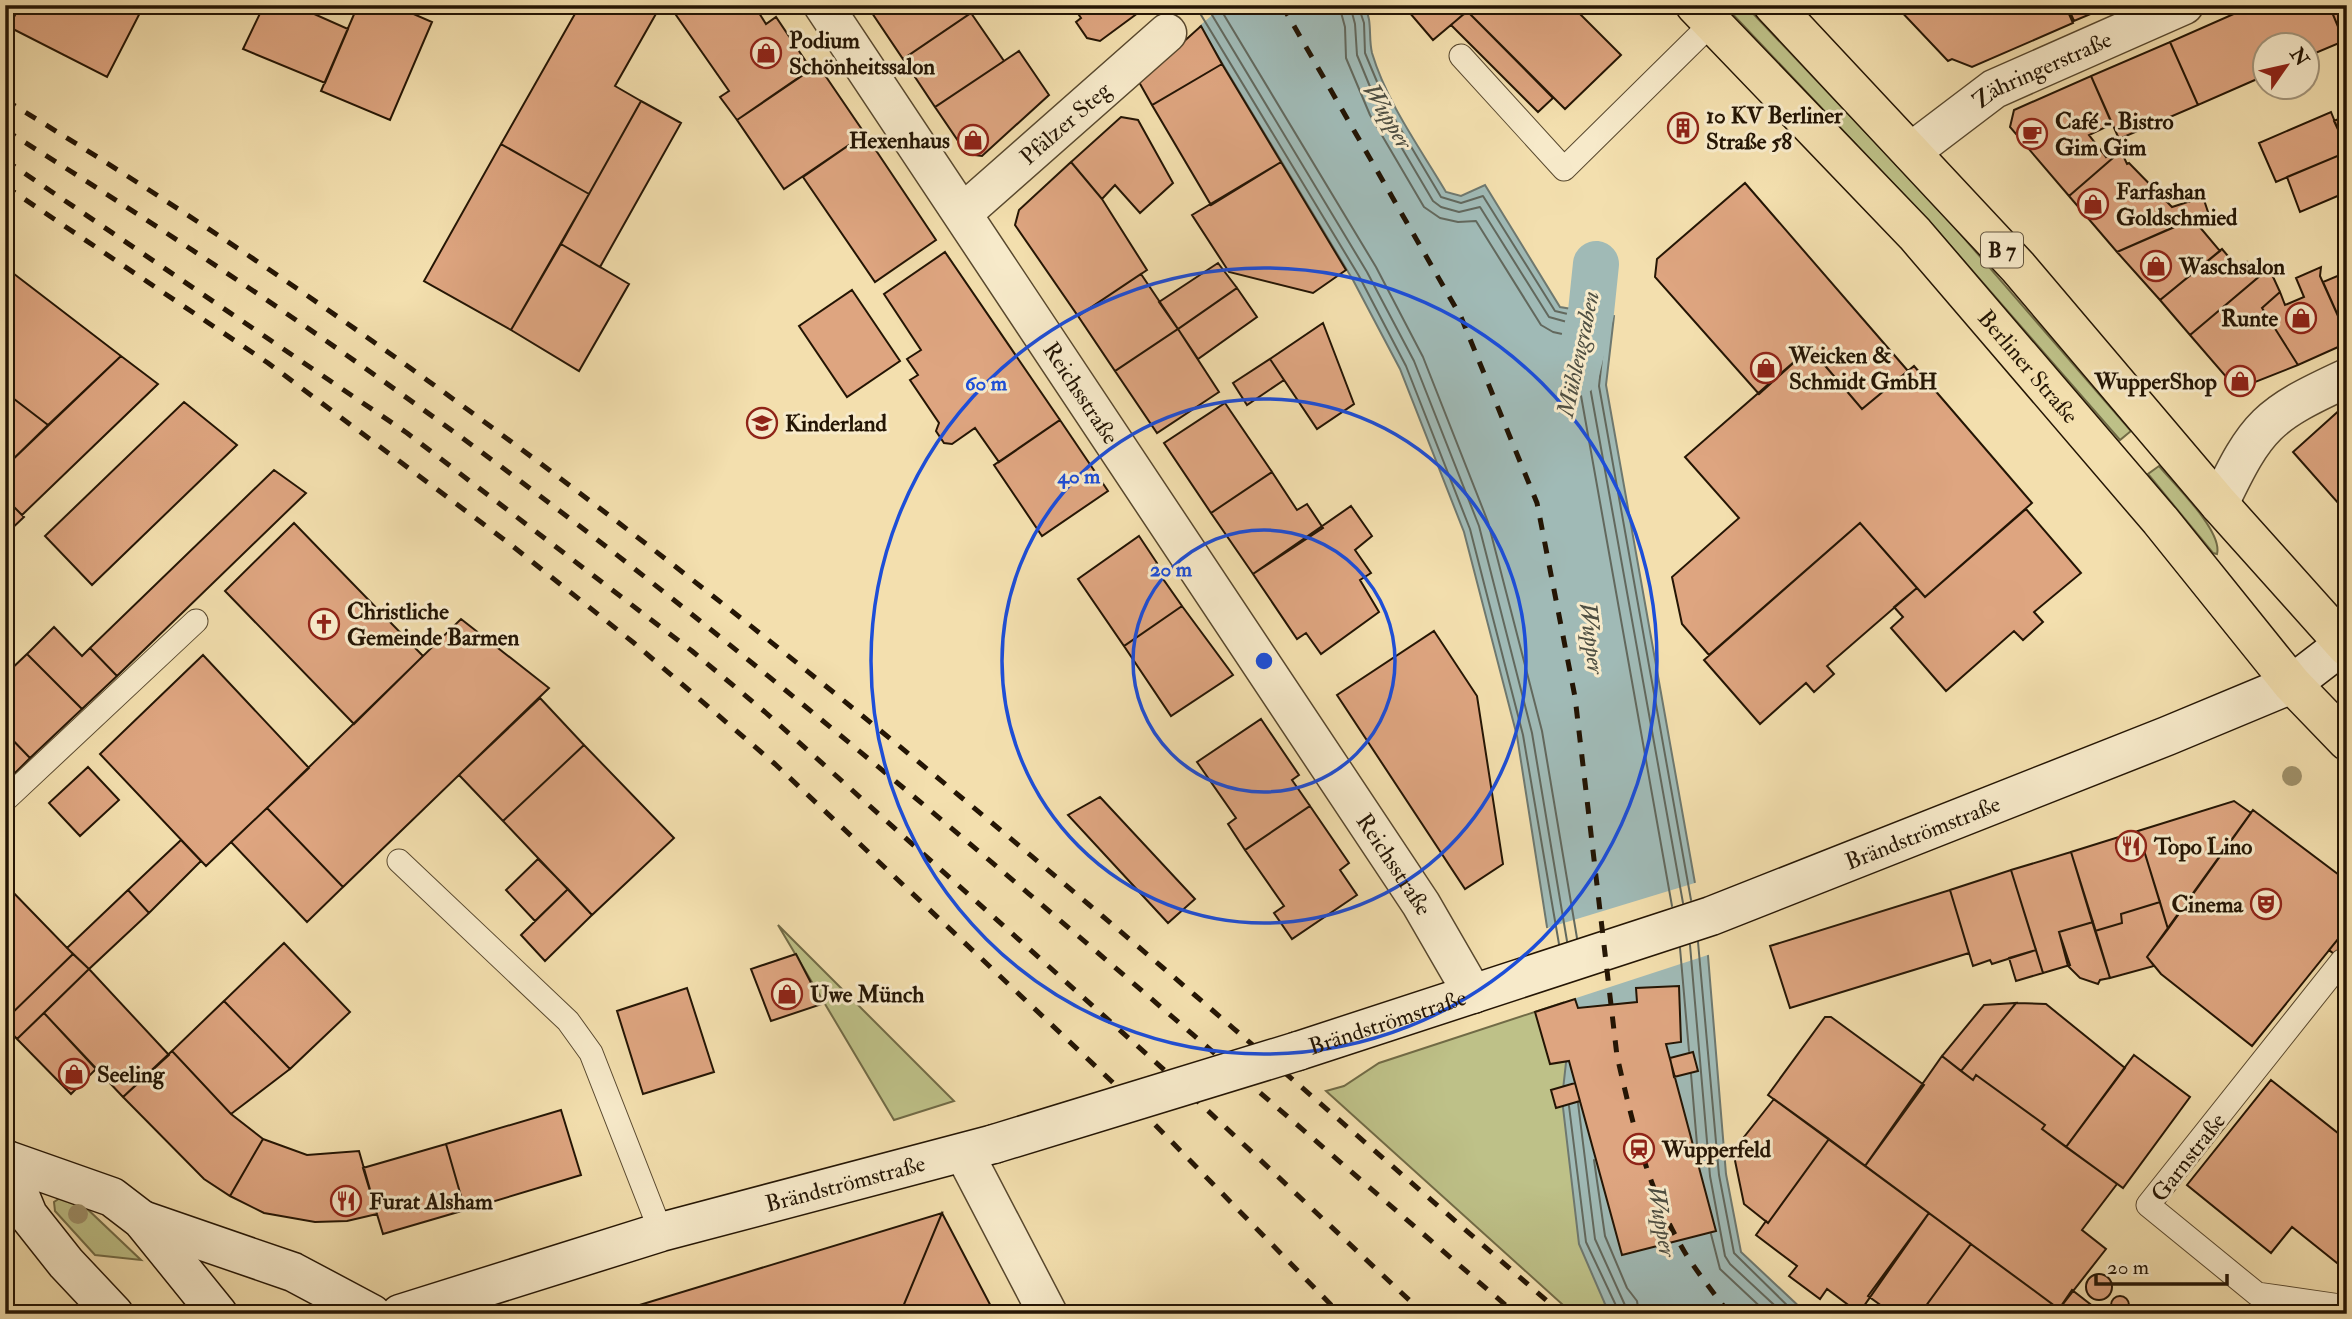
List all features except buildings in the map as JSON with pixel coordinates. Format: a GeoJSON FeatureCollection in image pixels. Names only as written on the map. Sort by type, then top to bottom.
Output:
{"type":"FeatureCollection","features":[{"type":"Feature","properties":{"kind":"main road","name":"Reichsstraße"},"geometry":{"type":"LineString","coordinates":[[823,5],[964,213],[1421,904],[1473,994]]}},
{"type":"Feature","properties":{"kind":"main road","name":"B 7"},"geometry":{"type":"LineString","coordinates":[[1773,5],[2018,267],[2219,505],[2346,646]]}},
{"type":"Feature","properties":{"kind":"main road","name":"Zähringerstraße"},"geometry":{"type":"LineString","coordinates":[[1911,152],[1994,89],[2184,5]]}},
{"type":"Feature","properties":{"kind":"main road","name":"Berliner Straße"},"geometry":{"type":"LineString","coordinates":[[1704,14],[1915,234],[2160,520],[2292,684],[2347,741]]}},
{"type":"Feature","properties":{"kind":"main road","name":"Pfälzer Steg"},"geometry":{"type":"LineString","coordinates":[[964,213],[1167,33]]}},
{"type":"Feature","properties":{"kind":"main road"},"geometry":{"type":"LineString","coordinates":[[2219,505],[2242,457],[2259,430],[2288,405],[2347,378]]}},
{"type":"Feature","properties":{"kind":"main road","name":"Brändströmstraße"},"geometry":{"type":"LineString","coordinates":[[419,1311],[661,1232],[979,1148],[1298,1051],[1711,916],[2292,684],[2346,646]]}},
{"type":"Feature","properties":{"kind":"main road"},"geometry":{"type":"LineString","coordinates":[[979,1148],[1048,1314]]}},
{"type":"Feature","properties":{"kind":"main road"},"geometry":{"type":"LineString","coordinates":[[6,1159],[112,1197],[142,1220],[218,1314]]}},
{"type":"Feature","properties":{"kind":"main road"},"geometry":{"type":"LineString","coordinates":[[6,1159],[28,1215],[66,1263],[114,1314]]}},
{"type":"Feature","properties":{"kind":"main road"},"geometry":{"type":"LineString","coordinates":[[142,1220],[293,1272],[372,1314]]}},
{"type":"Feature","properties":{"kind":"lane"},"geometry":{"type":"LineString","coordinates":[[1461,56],[1564,169],[1704,14]]}},
{"type":"Feature","properties":{"kind":"lane"},"geometry":{"type":"LineString","coordinates":[[5,800],[196,621]]}},
{"type":"Feature","properties":{"kind":"lane"},"geometry":{"type":"LineString","coordinates":[[399,861],[568,1021],[591,1053],[661,1232]]}},
{"type":"Feature","properties":{"kind":"lane","name":"Garnstraße"},"geometry":{"type":"LineString","coordinates":[[2342,961],[2148,1205],[2257,1294],[2347,1307]]}},
{"type":"Feature","properties":{"kind":"green space"},"geometry":{"type":"Polygon","coordinates":[[[1724,5],[1745,5],[1944,215],[2131,431],[2120,440],[1936,229],[1724,5]]]}},
{"type":"Feature","properties":{"kind":"green space"},"geometry":{"type":"Polygon","coordinates":[[[2159,466],[2186,496],[2213,533],[2217,554],[2213,553],[2148,474],[2159,466]]]}},
{"type":"Feature","properties":{"kind":"green space"},"geometry":{"type":"Polygon","coordinates":[[[778,925],[954,1101],[894,1120],[778,925]]]}},
{"type":"Feature","properties":{"kind":"green space"},"geometry":{"type":"Polygon","coordinates":[[[1568,1001],[1605,1304],[1616,1314],[1573,1314],[1326,1091],[1344,1086],[1379,1063],[1568,1001]]]}},
{"type":"Feature","properties":{"kind":"green space"},"geometry":{"type":"Polygon","coordinates":[[[60,1198],[82,1204],[141,1260],[95,1255],[55,1211],[54,1202],[60,1198]]]}},
{"type":"Feature","properties":{"kind":"water","name":"Wupper"},"geometry":{"type":"Polygon","coordinates":[[[1187,5],[1364,5],[1378,72],[1405,125],[1446,192],[1461,196],[1485,185],[1560,307],[1614,316],[1606,385],[1708,956],[1726,1174],[1741,1252],[1805,1312],[1811,1314],[1616,1314],[1605,1304],[1579,1244],[1562,1099],[1571,1017],[1547,927],[1517,736],[1464,532],[1400,369],[1353,280],[1187,5]]]}},
{"type":"Feature","properties":{"kind":"pier"},"geometry":{"type":"Polygon","coordinates":[[[1184,5],[1224,5],[1197,28],[1184,5]]]}},
{"type":"Feature","properties":{"kind":"pier"},"geometry":{"type":"Polygon","coordinates":[[[1698,882],[1711,954],[1564,1002],[1544,929],[1698,882]]]}},
{"type":"Feature","properties":{"kind":"waterway","name":"Mühlengraben"},"geometry":{"type":"LineString","coordinates":[[1576,373],[1591,312],[1596,264]]}},
{"type":"Feature","properties":{"kind":"railway"},"geometry":{"type":"LineString","coordinates":[[1282,5],[1461,317],[1537,503],[1575,697],[1617,1056],[1635,1129],[1658,1199],[1691,1262],[1729,1314]]}},
{"type":"Feature","properties":{"kind":"railway"},"geometry":{"type":"LineString","coordinates":[[5,100],[214,232],[417,373],[615,520],[809,673],[1000,830],[1562,1314]]}},
{"type":"Feature","properties":{"kind":"railway"},"geometry":{"type":"LineString","coordinates":[[5,130],[324,339],[479,450],[631,566],[967,841],[1516,1314]]}},
{"type":"Feature","properties":{"kind":"railway"},"geometry":{"type":"LineString","coordinates":[[5,160],[407,433],[692,651],[765,712],[1171,1076],[1424,1314]]}},
{"type":"Feature","properties":{"kind":"railway"},"geometry":{"type":"LineString","coordinates":[[5,186],[268,363],[510,544],[634,643],[775,764],[1125,1094],[1340,1314]]}},
{"type":"Feature","properties":{"kind":"place","name":"Podium Schönheitssalon"},"geometry":{"type":"Point","coordinates":[766,53]}},
{"type":"Feature","properties":{"kind":"place","name":"10 KV Berliner Straße 58"},"geometry":{"type":"Point","coordinates":[1683,128]}},
{"type":"Feature","properties":{"kind":"place","name":"Café - Bistro Gim Gim"},"geometry":{"type":"Point","coordinates":[2032,134]}},
{"type":"Feature","properties":{"kind":"place","name":"Hexenhaus"},"geometry":{"type":"Point","coordinates":[973,140]}},
{"type":"Feature","properties":{"kind":"place","name":"Farfashan Goldschmied"},"geometry":{"type":"Point","coordinates":[2093,204]}},
{"type":"Feature","properties":{"kind":"place","name":"Waschsalon"},"geometry":{"type":"Point","coordinates":[2156,266]}},
{"type":"Feature","properties":{"kind":"place","name":"Runte"},"geometry":{"type":"Point","coordinates":[2301,318]}},
{"type":"Feature","properties":{"kind":"place","name":"Weicken & Schmidt GmbH"},"geometry":{"type":"Point","coordinates":[1766,368]}},
{"type":"Feature","properties":{"kind":"place","name":"WupperShop"},"geometry":{"type":"Point","coordinates":[2240,381]}},
{"type":"Feature","properties":{"kind":"place","name":"Kinderland"},"geometry":{"type":"Point","coordinates":[762,423]}},
{"type":"Feature","properties":{"kind":"place","name":"Christliche Gemeinde Barmen"},"geometry":{"type":"Point","coordinates":[324,624]}},
{"type":"Feature","properties":{"kind":"place","name":"Topo Lino"},"geometry":{"type":"Point","coordinates":[2131,846]}},
{"type":"Feature","properties":{"kind":"place","name":"Cinema"},"geometry":{"type":"Point","coordinates":[2266,904]}},
{"type":"Feature","properties":{"kind":"place","name":"Uwe Münch"},"geometry":{"type":"Point","coordinates":[787,994]}},
{"type":"Feature","properties":{"kind":"place","name":"Seeling"},"geometry":{"type":"Point","coordinates":[74,1074]}},
{"type":"Feature","properties":{"kind":"place","name":"Wupperfeld"},"geometry":{"type":"Point","coordinates":[1639,1149]}},
{"type":"Feature","properties":{"kind":"place","name":"Furat Alsham"},"geometry":{"type":"Point","coordinates":[346,1201]}}]}
